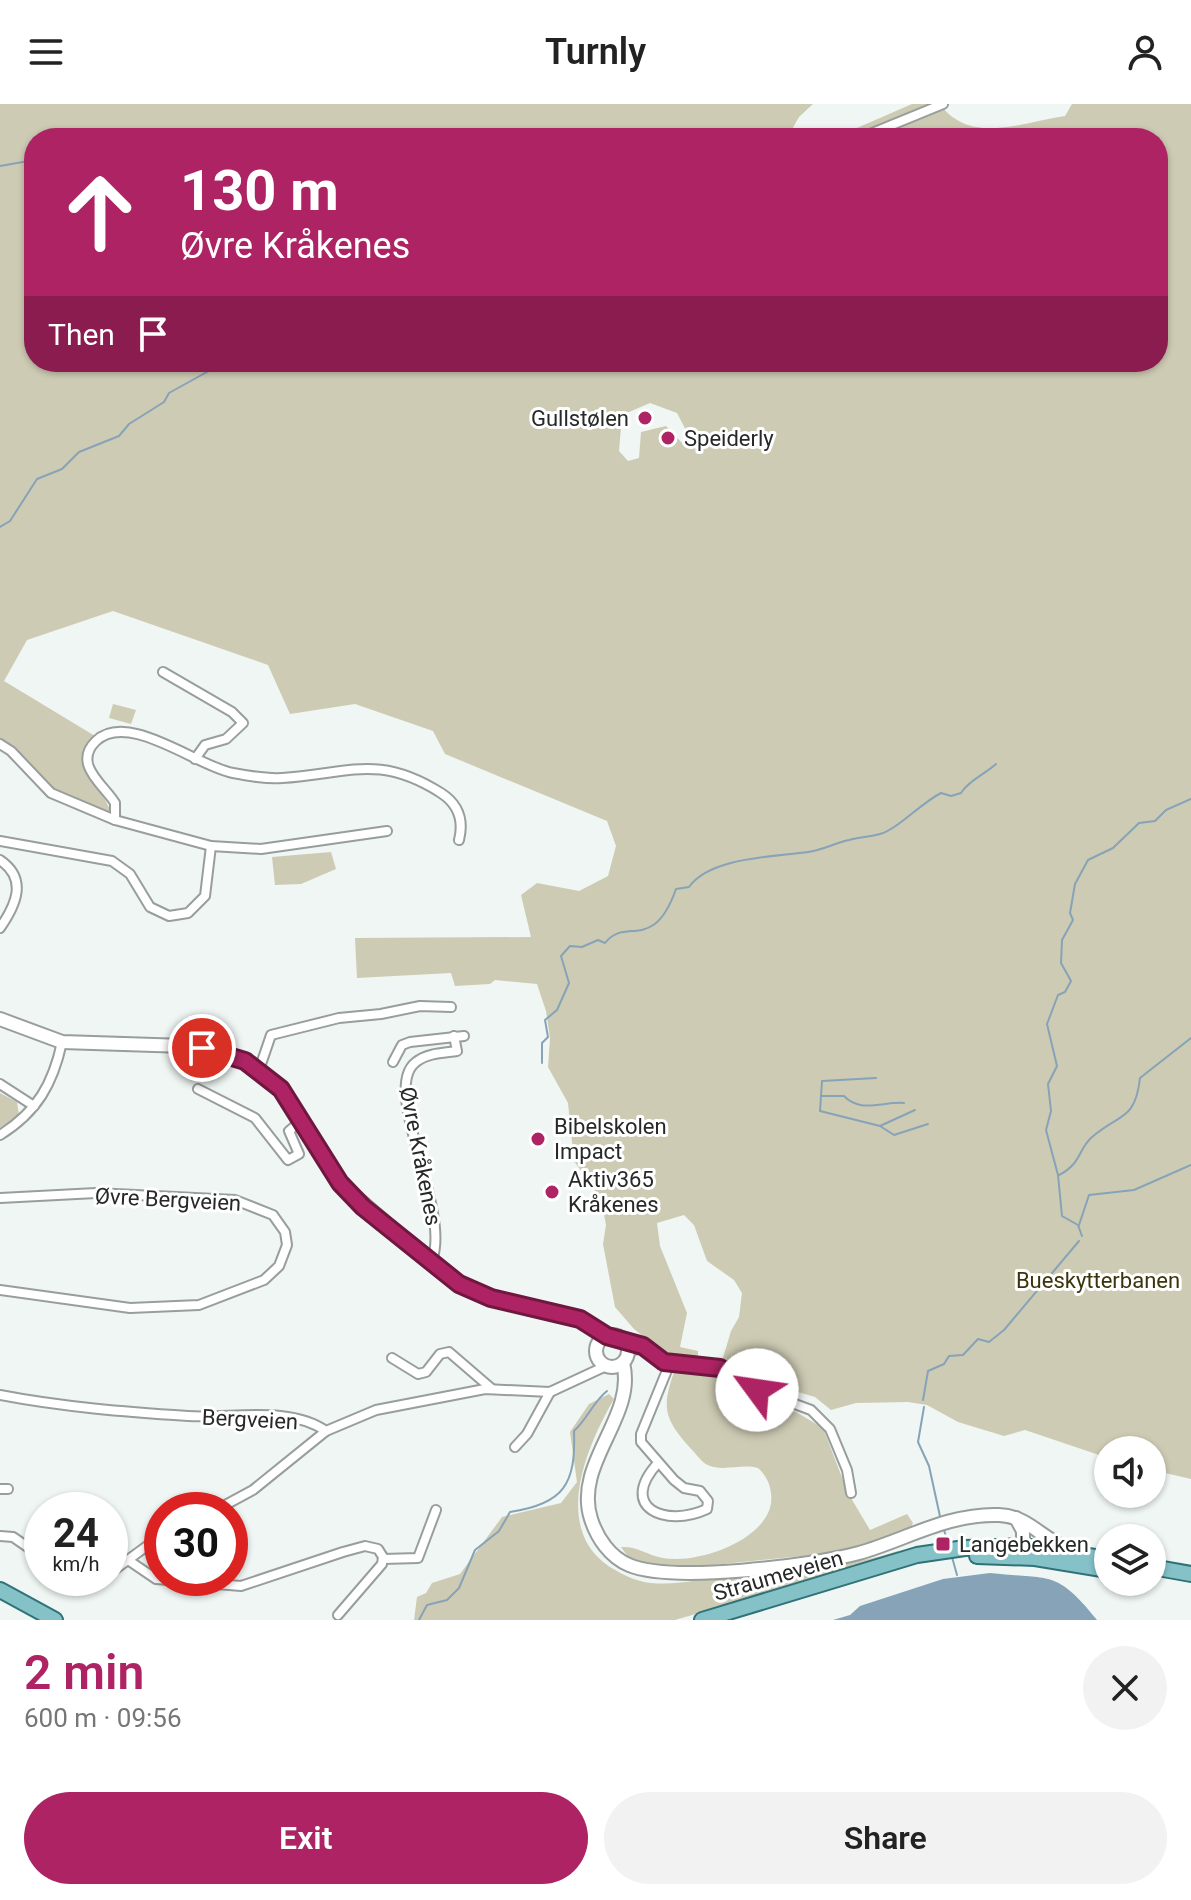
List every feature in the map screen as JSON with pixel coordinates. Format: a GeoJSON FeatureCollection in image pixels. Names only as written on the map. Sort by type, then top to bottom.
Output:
{"type":"FeatureCollection","features":[{"type":"Feature","properties":{"kind":"main road","name":"Øvre Kråkenes"},"geometry":{"type":"LineString","coordinates":[[0,1019],[62,1042],[219,1051],[259,1070],[281,1089],[340,1183],[431,1263],[459,1284],[480,1294],[568,1316],[603,1339]]}},
{"type":"Feature","properties":{"kind":"main road"},"geometry":{"type":"LineString","coordinates":[[613,1360],[617,1336],[603,1339],[613,1360],[626,1387],[591,1477],[588,1507],[595,1531],[607,1549],[623,1562],[642,1570],[666,1573],[798,1564],[859,1553],[960,1519],[999,1515],[1028,1521],[1047,1540],[1082,1554]]}},
{"type":"Feature","properties":{"kind":"main road"},"geometry":{"type":"LineString","coordinates":[[1016,1518],[1023,1531],[1023,1546],[1035,1558]]}},
{"type":"Feature","properties":{"kind":"main road","name":"Straumeveien"},"geometry":{"type":"LineString","coordinates":[[702,1620],[917,1555],[965,1548],[1023,1546],[1094,1556]]}},
{"type":"Feature","properties":{"kind":"main road","name":"Straumeveien"},"geometry":{"type":"LineString","coordinates":[[867,1572],[940,1558],[1035,1558],[1094,1568]]}},
{"type":"Feature","properties":{"kind":"main road"},"geometry":{"type":"LineString","coordinates":[[1166,1570],[1191,1574]]}},
{"type":"Feature","properties":{"kind":"main road"},"geometry":{"type":"LineString","coordinates":[[1166,1579],[1191,1583]]}},
{"type":"Feature","properties":{"kind":"main road"},"geometry":{"type":"LineString","coordinates":[[0,1590],[55,1620]]}},
{"type":"Feature","properties":{"kind":"street"},"geometry":{"type":"LineString","coordinates":[[884,128],[943,104]]}},
{"type":"Feature","properties":{"kind":"street"},"geometry":{"type":"LineString","coordinates":[[163,672],[232,712],[243,723],[226,739],[205,745],[195,759]]}},
{"type":"Feature","properties":{"kind":"street"},"geometry":{"type":"LineString","coordinates":[[115,820],[115,803],[91,774],[88,763],[90,749],[98,739],[132,733],[227,772],[255,777],[281,778],[352,768],[380,768],[413,776],[451,800],[459,813],[462,830],[459,840]]}},
{"type":"Feature","properties":{"kind":"street"},"geometry":{"type":"LineString","coordinates":[[0,744],[22,761],[51,793],[115,820],[211,846],[296,847],[387,831]]}},
{"type":"Feature","properties":{"kind":"street"},"geometry":{"type":"LineString","coordinates":[[0,841],[112,861],[130,874],[150,907],[169,916],[188,913],[205,896],[211,846]]}},
{"type":"Feature","properties":{"kind":"street"},"geometry":{"type":"LineString","coordinates":[[0,860],[10,867],[18,889],[16,903],[0,928]]}},
{"type":"Feature","properties":{"kind":"street"},"geometry":{"type":"LineString","coordinates":[[259,1070],[271,1035],[329,1019],[420,1006],[451,1007]]}},
{"type":"Feature","properties":{"kind":"street","name":"Øvre Kråkenes"},"geometry":{"type":"LineString","coordinates":[[393,1062],[402,1045],[459,1036],[457,1051],[433,1054],[417,1061],[405,1081],[407,1107],[437,1224],[431,1263]]}},
{"type":"Feature","properties":{"kind":"street"},"geometry":{"type":"LineString","coordinates":[[0,1135],[34,1106],[50,1087],[62,1042]]}},
{"type":"Feature","properties":{"kind":"street"},"geometry":{"type":"LineString","coordinates":[[0,1073],[1,1083],[34,1106]]}},
{"type":"Feature","properties":{"kind":"street"},"geometry":{"type":"LineString","coordinates":[[198,1089],[255,1118],[281,1155],[288,1160],[299,1154],[289,1131],[302,1120]]}},
{"type":"Feature","properties":{"kind":"street","name":"Øvre Bergveien"},"geometry":{"type":"LineString","coordinates":[[0,1198],[96,1193],[235,1200],[273,1215],[283,1228],[287,1245],[279,1266],[264,1280],[199,1305],[130,1308],[0,1290]]}},
{"type":"Feature","properties":{"kind":"street"},"geometry":{"type":"LineString","coordinates":[[613,1360],[637,1343],[670,1363],[720,1368],[757,1390],[803,1405],[827,1424],[838,1446],[851,1493]]}},
{"type":"Feature","properties":{"kind":"street"},"geometry":{"type":"LineString","coordinates":[[392,1358],[418,1374],[426,1372],[440,1354],[449,1352],[492,1389]]}},
{"type":"Feature","properties":{"kind":"street","name":"Bergveien"},"geometry":{"type":"LineString","coordinates":[[0,1395],[186,1416],[283,1417],[309,1421],[326,1431],[388,1406],[492,1389],[525,1394],[550,1392],[613,1360]]}},
{"type":"Feature","properties":{"kind":"street"},"geometry":{"type":"LineString","coordinates":[[658,1463],[644,1491],[644,1502],[652,1513],[670,1517],[707,1509],[708,1501],[703,1493],[680,1485],[643,1446],[641,1434],[670,1363]]}},
{"type":"Feature","properties":{"kind":"street"},"geometry":{"type":"LineString","coordinates":[[515,1447],[527,1434],[550,1392]]}},
{"type":"Feature","properties":{"kind":"street"},"geometry":{"type":"LineString","coordinates":[[248,1493],[326,1431]]}},
{"type":"Feature","properties":{"kind":"street"},"geometry":{"type":"LineString","coordinates":[[338,1615],[383,1559],[418,1558],[436,1510]]}},
{"type":"Feature","properties":{"kind":"street"},"geometry":{"type":"LineString","coordinates":[[0,1536],[13,1537],[24,1545]]}},
{"type":"Feature","properties":{"kind":"street"},"geometry":{"type":"LineString","coordinates":[[144,1548],[128,1560],[156,1579],[232,1586],[253,1584],[310,1562],[365,1546],[378,1549],[383,1559]]}},
{"type":"Feature","properties":{"kind":"green space","name":"Bueskytterbanen"},"geometry":{"type":"Polygon","coordinates":[[[0,104],[813,104],[793,128],[24,128],[24,372],[1168,372],[1168,128],[998,128],[1065,116],[1072,104],[1191,104],[1191,1479],[1166,1473],[1166,1436],[1094,1436],[1094,1453],[1025,1430],[1004,1436],[958,1422],[927,1405],[908,1402],[856,1403],[831,1410],[815,1397],[764,1382],[760,1402],[796,1412],[823,1428],[848,1493],[870,1530],[907,1514],[913,1523],[909,1531],[832,1553],[713,1565],[662,1567],[641,1564],[629,1558],[621,1547],[677,1559],[708,1554],[740,1541],[764,1520],[770,1508],[768,1481],[758,1468],[714,1467],[698,1457],[676,1431],[668,1413],[668,1393],[676,1367],[673,1360],[634,1329],[615,1307],[603,1244],[606,1225],[601,1199],[574,1161],[568,1103],[548,1067],[550,1038],[546,1011],[537,984],[495,980],[490,984],[455,986],[451,973],[357,978],[355,938],[531,937],[521,895],[537,883],[579,891],[608,876],[616,846],[607,821],[445,754],[433,731],[355,704],[290,714],[268,665],[113,611],[27,640],[4,681],[95,736],[89,769],[115,819],[48,790],[14,747],[0,743],[0,104]],[[650,403],[622,415],[619,451],[628,461],[639,458],[641,432],[666,426],[682,443],[689,436],[677,413],[650,403]],[[684,1215],[657,1223],[660,1246],[687,1313],[680,1347],[698,1351],[698,1358],[722,1361],[731,1331],[739,1317],[742,1293],[734,1280],[707,1261],[694,1225],[684,1215]]]}},
{"type":"Feature","properties":{"kind":"green space"},"geometry":{"type":"Polygon","coordinates":[[[912,104],[940,104],[952,117],[982,128],[857,128],[912,104]]]}},
{"type":"Feature","properties":{"kind":"green space"},"geometry":{"type":"Polygon","coordinates":[[[113,704],[136,710],[131,724],[109,718],[113,704]]]}},
{"type":"Feature","properties":{"kind":"green space"},"geometry":{"type":"Polygon","coordinates":[[[331,852],[336,869],[301,884],[275,885],[272,857],[331,852]]]}},
{"type":"Feature","properties":{"kind":"green space"},"geometry":{"type":"Polygon","coordinates":[[[0,1093],[17,1102],[19,1115],[0,1128],[0,1093]]]}},
{"type":"Feature","properties":{"kind":"green space"},"geometry":{"type":"Polygon","coordinates":[[[609,1394],[614,1399],[584,1466],[579,1490],[579,1514],[584,1536],[596,1555],[621,1573],[661,1584],[817,1568],[858,1562],[898,1551],[898,1555],[675,1620],[414,1620],[417,1597],[426,1593],[432,1583],[460,1574],[502,1517],[561,1503],[577,1482],[570,1432],[589,1404],[609,1394]]]}},
{"type":"Feature","properties":{"kind":"water"},"geometry":{"type":"Polygon","coordinates":[[[990,1573],[1051,1580],[1072,1592],[1097,1620],[833,1620],[850,1615],[860,1606],[943,1579],[990,1573]]]}},
{"type":"Feature","properties":{"kind":"waterway"},"geometry":{"type":"LineString","coordinates":[[0,166],[24,162]]}},
{"type":"Feature","properties":{"kind":"waterway"},"geometry":{"type":"LineString","coordinates":[[0,527],[10,521],[37,479],[62,469],[79,452],[119,436],[129,424],[164,402],[169,393],[207,372]]}},
{"type":"Feature","properties":{"kind":"waterway"},"geometry":{"type":"LineString","coordinates":[[542,1063],[542,1043],[548,1037],[545,1020],[557,1010],[569,983],[561,956],[570,946],[582,947],[598,940],[605,943],[622,932],[649,928],[667,909],[676,889],[689,887],[699,877],[727,864],[813,851],[887,831],[941,793],[951,796],[961,793],[996,764]]}},
{"type":"Feature","properties":{"kind":"waterway"},"geometry":{"type":"LineString","coordinates":[[1082,1236],[1078,1225],[1062,1216],[1058,1175],[1046,1130],[1051,1111],[1048,1084],[1057,1066],[1047,1024],[1058,995],[1065,992],[1071,981],[1061,963],[1062,940],[1073,920],[1070,913],[1075,884],[1088,860],[1113,848],[1139,823],[1155,821],[1166,810],[1191,799]]}},
{"type":"Feature","properties":{"kind":"waterway","name":"Langebekken"},"geometry":{"type":"LineString","coordinates":[[1059,1175],[1075,1162],[1091,1138],[1130,1110],[1140,1078],[1191,1038]]}},
{"type":"Feature","properties":{"kind":"waterway"},"geometry":{"type":"LineString","coordinates":[[876,1078],[822,1081],[820,1111],[880,1126],[894,1135],[928,1124]]}},
{"type":"Feature","properties":{"kind":"waterway"},"geometry":{"type":"LineString","coordinates":[[822,1096],[844,1096],[865,1106],[904,1103]]}},
{"type":"Feature","properties":{"kind":"waterway"},"geometry":{"type":"LineString","coordinates":[[880,1126],[915,1110]]}},
{"type":"Feature","properties":{"kind":"waterway"},"geometry":{"type":"LineString","coordinates":[[1079,1225],[1089,1195],[1134,1190],[1191,1165]]}},
{"type":"Feature","properties":{"kind":"waterway","name":"Langebekken"},"geometry":{"type":"LineString","coordinates":[[923,1400],[928,1371],[944,1364],[949,1356],[963,1355],[978,1339],[989,1342],[1004,1330],[1079,1241]]}},
{"type":"Feature","properties":{"kind":"waterway"},"geometry":{"type":"LineString","coordinates":[[419,1620],[427,1605],[447,1600],[459,1588],[475,1550],[499,1531],[510,1512],[543,1503],[563,1488],[572,1465],[574,1431],[607,1391]]}},
{"type":"Feature","properties":{"kind":"waterway","name":"Langebekken"},"geometry":{"type":"LineString","coordinates":[[924,1407],[918,1442],[929,1466],[941,1521]]}},
{"type":"Feature","properties":{"kind":"waterway","name":"Langebekken"},"geometry":{"type":"LineString","coordinates":[[944,1530],[948,1543]]}},
{"type":"Feature","properties":{"kind":"waterway","name":"Langebekken"},"geometry":{"type":"LineString","coordinates":[[952,1557],[957,1575]]}},
{"type":"Feature","properties":{"kind":"place","name":"Gullstølen"},"geometry":{"type":"Point","coordinates":[645,418]}},
{"type":"Feature","properties":{"kind":"place","name":"Speiderly"},"geometry":{"type":"Point","coordinates":[668,438]}},
{"type":"Feature","properties":{"kind":"place","name":"Bibelskolen Impact"},"geometry":{"type":"Point","coordinates":[538,1139]}},
{"type":"Feature","properties":{"kind":"place","name":"Aktiv365 Kråkenes"},"geometry":{"type":"Point","coordinates":[552,1192]}},
{"type":"Feature","properties":{"kind":"place","name":"Langebekken"},"geometry":{"type":"Point","coordinates":[943,1544]}},
{"type":"Feature","properties":{"kind":"route"},"geometry":{"type":"LineString","coordinates":[[202,1048],[245,1061],[281,1089],[340,1183],[363,1207],[459,1284],[491,1298],[580,1319],[598,1327],[607,1336],[617,1336],[625,1342],[643,1346],[664,1362],[720,1368],[757,1390]]}}]}
